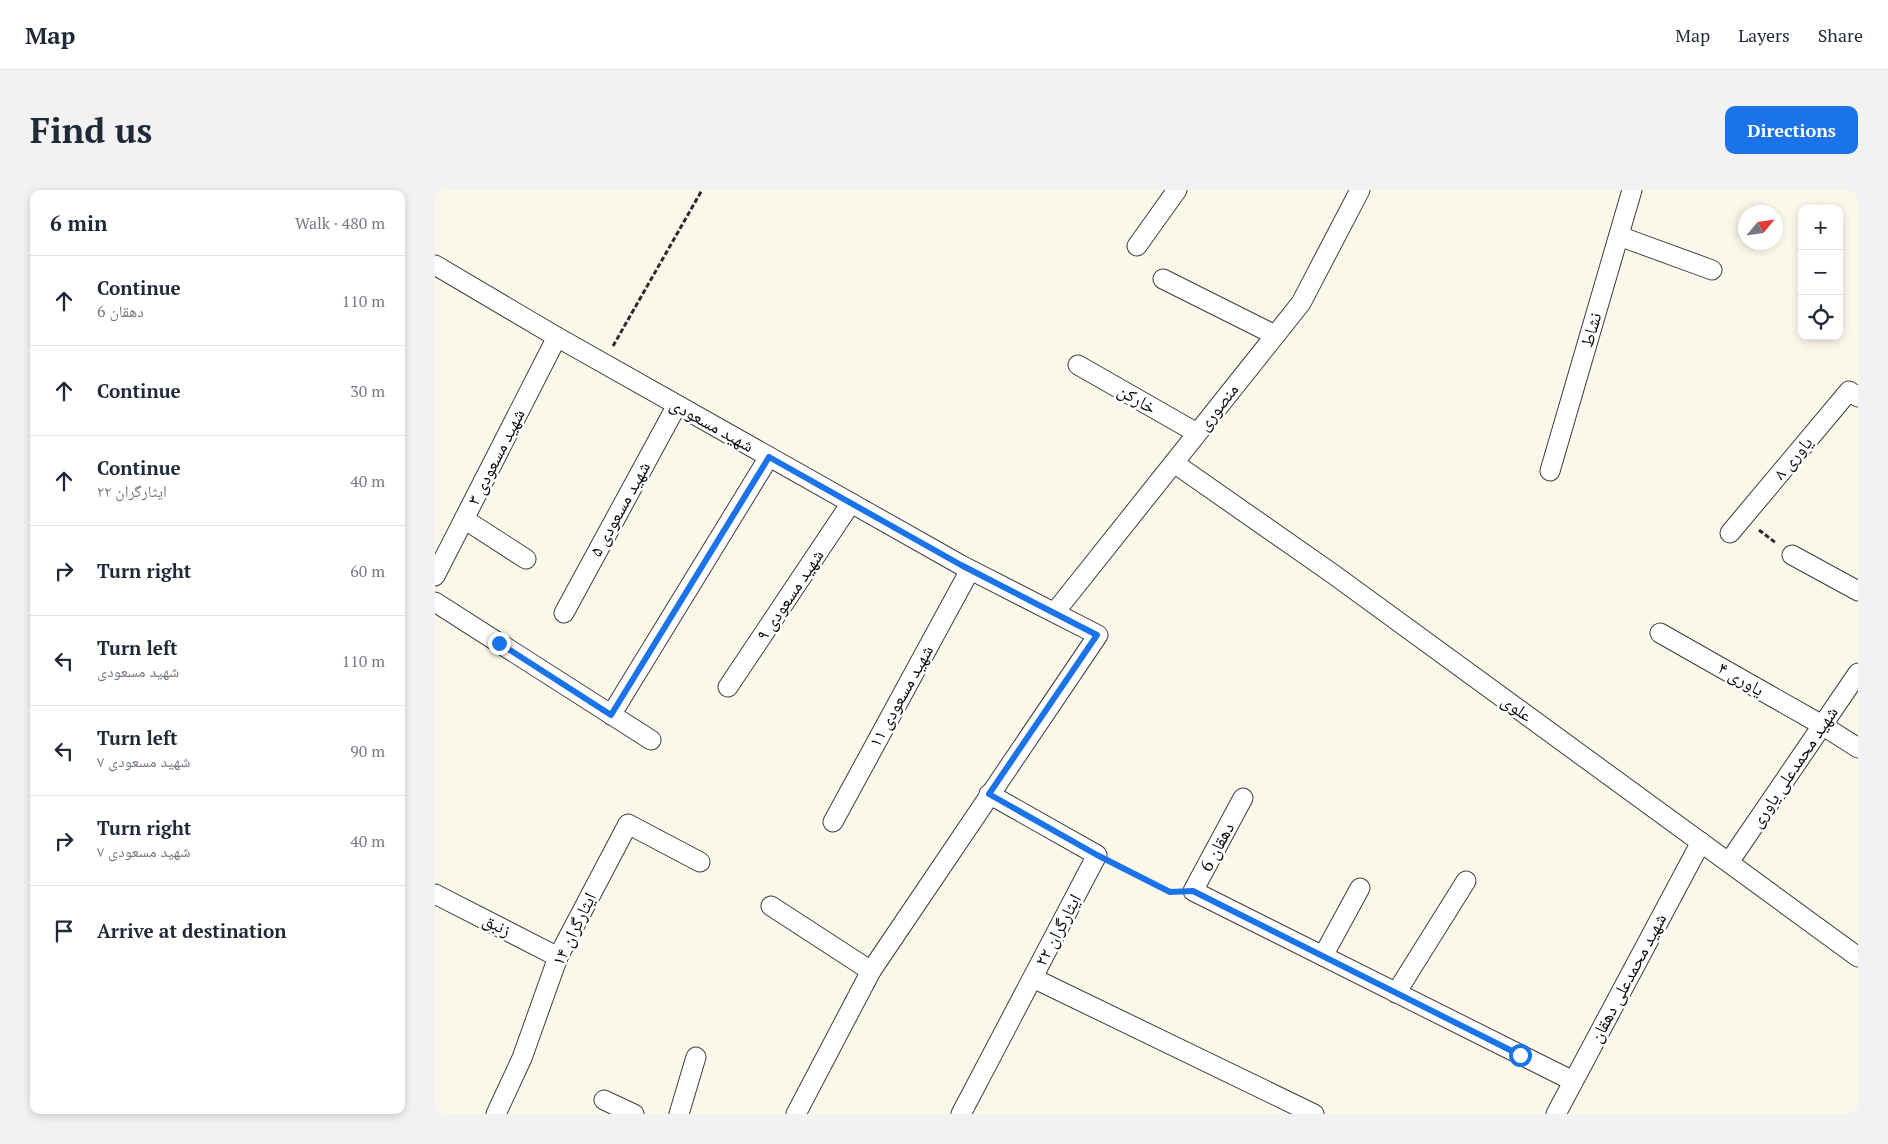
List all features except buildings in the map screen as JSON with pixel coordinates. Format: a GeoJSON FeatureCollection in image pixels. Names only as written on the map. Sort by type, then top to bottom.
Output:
{"type":"FeatureCollection","features":[{"type":"Feature","properties":{"kind":"street"},"geometry":{"type":"LineString","coordinates":[[1137,246],[1177,190]]}},
{"type":"Feature","properties":{"kind":"street","name":"نشاط"},"geometry":{"type":"LineString","coordinates":[[1550,471],[1632,190]]}},
{"type":"Feature","properties":{"kind":"street","name":"منصوری"},"geometry":{"type":"LineString","coordinates":[[1055,612],[1301,302],[1357,191]]}},
{"type":"Feature","properties":{"kind":"street"},"geometry":{"type":"LineString","coordinates":[[1619,236],[1712,270]]}},
{"type":"Feature","properties":{"kind":"street","name":"شهید مسعودی"},"geometry":{"type":"LineString","coordinates":[[435,265],[603,364],[970,570],[1097,635],[989,794]]}},
{"type":"Feature","properties":{"kind":"street"},"geometry":{"type":"LineString","coordinates":[[1163,280],[1275,335]]}},
{"type":"Feature","properties":{"kind":"street","name":"شهید مسعودی ۳"},"geometry":{"type":"LineString","coordinates":[[435,576],[557,337]]}},
{"type":"Feature","properties":{"kind":"street","name":"خارکن"},"geometry":{"type":"LineString","coordinates":[[1078,365],[1197,433]]}},
{"type":"Feature","properties":{"kind":"street","name":"یاوری ۸"},"geometry":{"type":"LineString","coordinates":[[1730,533],[1849,391],[1858,397]]}},
{"type":"Feature","properties":{"kind":"street","name":"شهید مسعودی ۵"},"geometry":{"type":"LineString","coordinates":[[564,613],[677,405]]}},
{"type":"Feature","properties":{"kind":"street"},"geometry":{"type":"LineString","coordinates":[[611,715],[769,457]]}},
{"type":"Feature","properties":{"kind":"street","name":"علوی"},"geometry":{"type":"LineString","coordinates":[[1174,463],[1333,574],[1858,957]]}},
{"type":"Feature","properties":{"kind":"street","name":"شهید مسعودی ۹"},"geometry":{"type":"LineString","coordinates":[[728,687],[851,503]]}},
{"type":"Feature","properties":{"kind":"street"},"geometry":{"type":"LineString","coordinates":[[464,519],[526,559]]}},
{"type":"Feature","properties":{"kind":"street"},"geometry":{"type":"LineString","coordinates":[[1792,555],[1858,591]]}},
{"type":"Feature","properties":{"kind":"street","name":"شهید مسعودی ۱۱"},"geometry":{"type":"LineString","coordinates":[[833,822],[970,570]]}},
{"type":"Feature","properties":{"kind":"street"},"geometry":{"type":"LineString","coordinates":[[435,602],[651,740]]}},
{"type":"Feature","properties":{"kind":"street","name":"یاوری ۴"},"geometry":{"type":"LineString","coordinates":[[1660,633],[1822,725],[1858,748]]}},
{"type":"Feature","properties":{"kind":"street","name":"شهید محمدعلی یاوری"},"geometry":{"type":"LineString","coordinates":[[1729,862],[1858,673]]}},
{"type":"Feature","properties":{"kind":"street"},"geometry":{"type":"LineString","coordinates":[[796,1114],[871,971],[989,794],[1097,855]]}},
{"type":"Feature","properties":{"kind":"street","name":"دهقان 6"},"geometry":{"type":"LineString","coordinates":[[1243,798],[1193,891],[1573,1081]]}},
{"type":"Feature","properties":{"kind":"street","name":"ایثارگران ۱۴"},"geometry":{"type":"LineString","coordinates":[[496,1114],[522,1058],[558,957],[628,824],[700,862]]}},
{"type":"Feature","properties":{"kind":"street","name":"شهید محمدعلی دهقان"},"geometry":{"type":"LineString","coordinates":[[1556,1114],[1701,842]]}},
{"type":"Feature","properties":{"kind":"street","name":"ایثارگران ۲۲"},"geometry":{"type":"LineString","coordinates":[[961,1114],[1097,855]]}},
{"type":"Feature","properties":{"kind":"street"},"geometry":{"type":"LineString","coordinates":[[1396,993],[1466,881]]}},
{"type":"Feature","properties":{"kind":"street"},"geometry":{"type":"LineString","coordinates":[[1323,956],[1360,888]]}},
{"type":"Feature","properties":{"kind":"street","name":"زنبق"},"geometry":{"type":"LineString","coordinates":[[435,894],[558,957]]}},
{"type":"Feature","properties":{"kind":"street"},"geometry":{"type":"LineString","coordinates":[[771,906],[871,971]]}},
{"type":"Feature","properties":{"kind":"street"},"geometry":{"type":"LineString","coordinates":[[1033,978],[1314,1114]]}},
{"type":"Feature","properties":{"kind":"street"},"geometry":{"type":"LineString","coordinates":[[679,1114],[696,1057]]}},
{"type":"Feature","properties":{"kind":"street"},"geometry":{"type":"LineString","coordinates":[[604,1100],[635,1114]]}},
{"type":"Feature","properties":{"kind":"path"},"geometry":{"type":"LineString","coordinates":[[603,364],[702,190]]}},
{"type":"Feature","properties":{"kind":"path"},"geometry":{"type":"LineString","coordinates":[[1743,518],[1792,555]]}},
{"type":"Feature","properties":{"kind":"path"},"geometry":{"type":"LineString","coordinates":[[1097,855],[1170,892],[1193,891]]}},
{"type":"Feature","properties":{"kind":"route"},"geometry":{"type":"LineString","coordinates":[[499,643],[611,715],[769,457],[961,565],[1097,635],[989,794],[1097,855],[1170,892],[1193,891],[1520,1055]]}}]}
